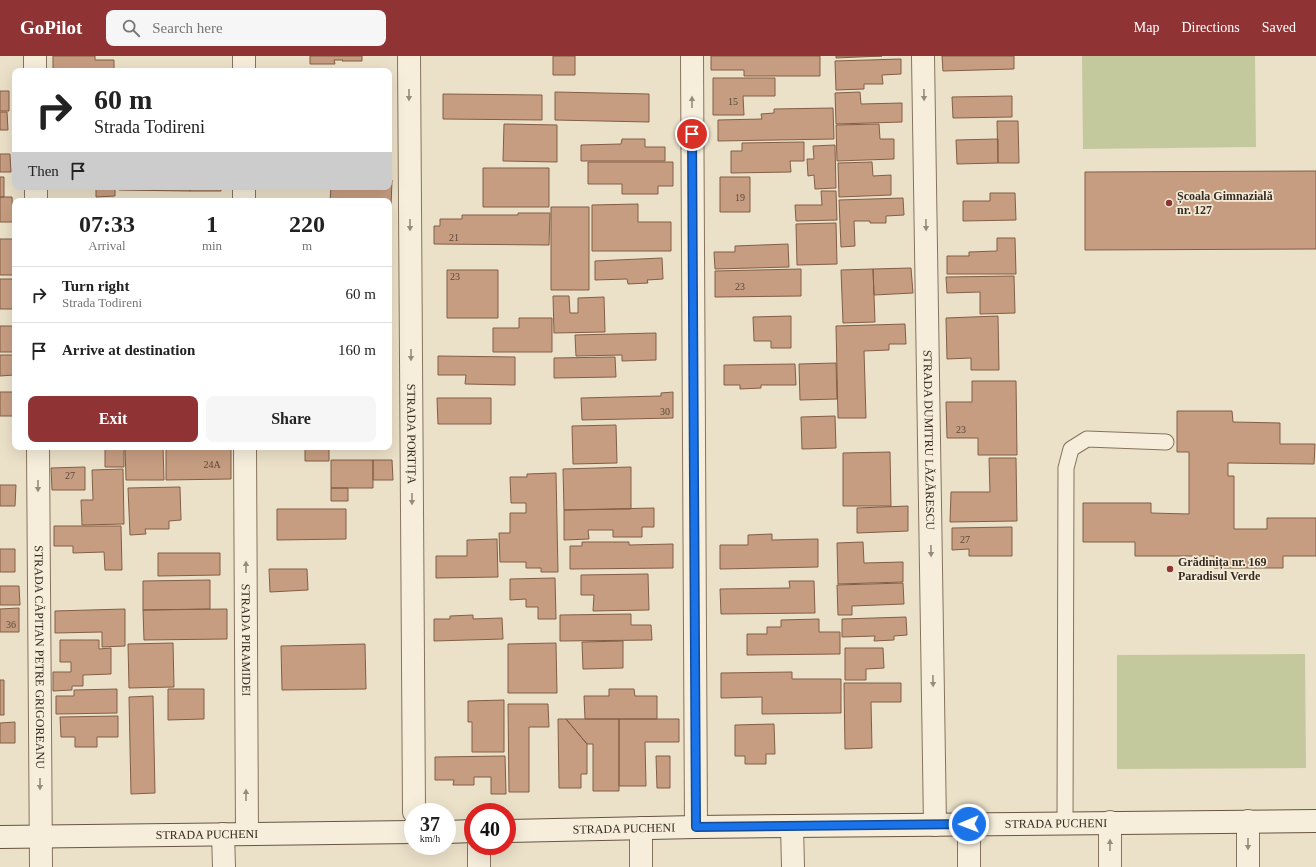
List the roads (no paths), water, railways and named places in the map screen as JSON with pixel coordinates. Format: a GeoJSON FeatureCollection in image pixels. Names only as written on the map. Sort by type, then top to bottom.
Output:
{"type":"FeatureCollection","features":[{"type":"Feature","properties":{"kind":"street"},"geometry":{"type":"LineString","coordinates":[[35,56],[35,68]]}},
{"type":"Feature","properties":{"kind":"street"},"geometry":{"type":"LineString","coordinates":[[244,56],[244,68]]}},
{"type":"Feature","properties":{"kind":"street","name":"STRADA PORTIȚA"},"geometry":{"type":"LineString","coordinates":[[409,56],[414,803]]}},
{"type":"Feature","properties":{"kind":"street"},"geometry":{"type":"LineString","coordinates":[[692,56],[696,827]]}},
{"type":"Feature","properties":{"kind":"street","name":"STRADA DUMITRU LĂZĂRESCU"},"geometry":{"type":"LineString","coordinates":[[923,56],[935,825]]}},
{"type":"Feature","properties":{"kind":"street","name":"STRADA CĂPITAN PETRE GRIGOREANU"},"geometry":{"type":"LineString","coordinates":[[38,450],[41,867]]}},
{"type":"Feature","properties":{"kind":"street","name":"STRADA PIRAMIDEI"},"geometry":{"type":"LineString","coordinates":[[245,450],[247,834]]}},
{"type":"Feature","properties":{"kind":"street"},"geometry":{"type":"LineString","coordinates":[[1248,821],[1248,867]]}},
{"type":"Feature","properties":{"kind":"street","name":"STRADA PUCHENI"},"geometry":{"type":"LineString","coordinates":[[516,831],[696,827],[1316,821]]}},
{"type":"Feature","properties":{"kind":"street"},"geometry":{"type":"LineString","coordinates":[[1110,822],[1110,867]]}},
{"type":"Feature","properties":{"kind":"street"},"geometry":{"type":"LineString","coordinates":[[969,824],[969,867]]}},
{"type":"Feature","properties":{"kind":"street"},"geometry":{"type":"LineString","coordinates":[[792,826],[793,867]]}},
{"type":"Feature","properties":{"kind":"street"},"geometry":{"type":"LineString","coordinates":[[641,828],[641,867]]}},
{"type":"Feature","properties":{"kind":"street","name":"STRADA PUCHENI"},"geometry":{"type":"LineString","coordinates":[[0,837],[404,832]]}},
{"type":"Feature","properties":{"kind":"street"},"geometry":{"type":"LineString","coordinates":[[223,834],[224,867]]}},
{"type":"Feature","properties":{"kind":"street"},"geometry":{"type":"LineString","coordinates":[[479,855],[479,867]]}},
{"type":"Feature","properties":{"kind":"lane"},"geometry":{"type":"LineString","coordinates":[[1065,823],[1066,468],[1071,449],[1087,439],[1166,442]]}},
{"type":"Feature","properties":{"kind":"place","name":"Școala Gimnazială nr. 127"},"geometry":{"type":"Point","coordinates":[1169,203]}},
{"type":"Feature","properties":{"kind":"place","name":"Grădinița nr. 169 Paradisul Verde"},"geometry":{"type":"Point","coordinates":[1170,569]}}]}
